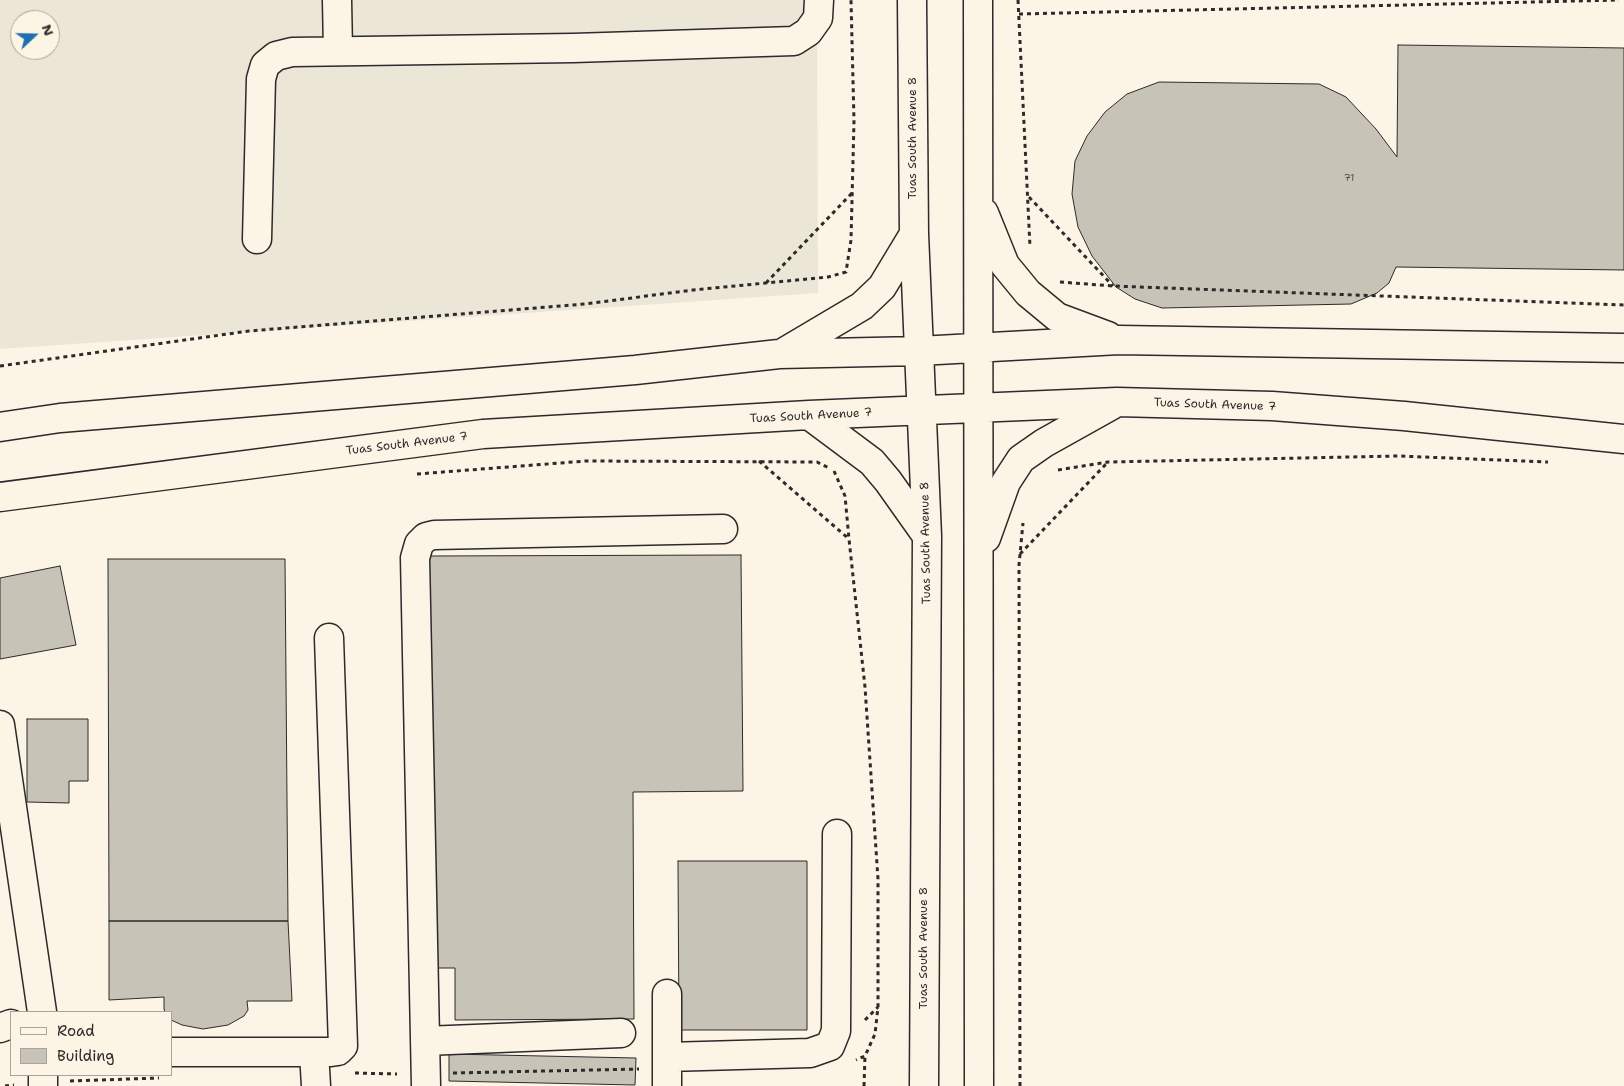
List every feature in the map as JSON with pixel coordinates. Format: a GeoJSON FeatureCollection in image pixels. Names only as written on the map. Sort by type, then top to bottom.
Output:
{"type":"FeatureCollection","features":[{"type":"Feature","properties":{"kind":"street"},"geometry":{"type":"LineString","coordinates":[[337,0],[338,51]]}},
{"type":"Feature","properties":{"kind":"street"},"geometry":{"type":"LineString","coordinates":[[257,239],[261,78],[265,65],[276,56],[292,52],[573,48],[794,41],[808,32],[818,18],[819,0]]}},
{"type":"Feature","properties":{"kind":"street","name":"Tuas South Avenue 8"},"geometry":{"type":"LineString","coordinates":[[912,0],[914,234],[927,536],[924,1086]]}},
{"type":"Feature","properties":{"kind":"street"},"geometry":{"type":"LineString","coordinates":[[978,0],[980,408],[978,560],[979,1086]]}},
{"type":"Feature","properties":{"kind":"street"},"geometry":{"type":"LineString","coordinates":[[978,200],[1006,265],[1028,293],[1057,317],[1119,340]]}},
{"type":"Feature","properties":{"kind":"street"},"geometry":{"type":"LineString","coordinates":[[780,354],[862,306],[882,287],[914,234]]}},
{"type":"Feature","properties":{"kind":"street"},"geometry":{"type":"LineString","coordinates":[[0,427],[60,418],[635,370],[780,354],[919,351],[1119,340],[1624,348]]}},
{"type":"Feature","properties":{"kind":"street"},"geometry":{"type":"LineString","coordinates":[[978,560],[1006,482],[1021,459],[1044,443],[1117,402]]}},
{"type":"Feature","properties":{"kind":"street","name":"Tuas South Avenue 7"},"geometry":{"type":"LineString","coordinates":[[0,497],[483,434],[809,415],[1117,402],[1272,406],[1624,439]]}},
{"type":"Feature","properties":{"kind":"street"},"geometry":{"type":"LineString","coordinates":[[809,415],[872,462],[888,481],[927,536]]}},
{"type":"Feature","properties":{"kind":"street"},"geometry":{"type":"LineString","coordinates":[[426,1080],[415,558],[419,544],[426,537],[434,534],[723,528]]}},
{"type":"Feature","properties":{"kind":"street"},"geometry":{"type":"LineString","coordinates":[[172,1052],[315,1070],[343,1046],[329,638]]}},
{"type":"Feature","properties":{"kind":"street"},"geometry":{"type":"LineString","coordinates":[[0,725],[42,1011]]}},
{"type":"Feature","properties":{"kind":"street"},"geometry":{"type":"LineString","coordinates":[[667,994],[667,1071],[810,1053],[830,1046],[836,1031],[837,834]]}},
{"type":"Feature","properties":{"kind":"street"},"geometry":{"type":"LineString","coordinates":[[425,1041],[621,1033]]}},
{"type":"Feature","properties":{"kind":"path"},"geometry":{"type":"LineString","coordinates":[[0,366],[98,350],[250,331],[585,304],[828,277],[846,272],[851,240],[852,193],[851,0]]}},
{"type":"Feature","properties":{"kind":"path"},"geometry":{"type":"LineString","coordinates":[[1018,0],[1031,250]]}},
{"type":"Feature","properties":{"kind":"path"},"geometry":{"type":"LineString","coordinates":[[1019,14],[1619,0]]}},
{"type":"Feature","properties":{"kind":"path"},"geometry":{"type":"LineString","coordinates":[[766,283],[852,193]]}},
{"type":"Feature","properties":{"kind":"path"},"geometry":{"type":"LineString","coordinates":[[1028,197],[1113,286]]}},
{"type":"Feature","properties":{"kind":"path"},"geometry":{"type":"LineString","coordinates":[[1053,280],[1075,285],[1624,305]]}},
{"type":"Feature","properties":{"kind":"path"},"geometry":{"type":"LineString","coordinates":[[1051,471],[1108,462],[1399,456],[1556,462]]}},
{"type":"Feature","properties":{"kind":"path"},"geometry":{"type":"LineString","coordinates":[[412,474],[586,461],[817,462],[835,471],[845,496],[865,687],[878,879],[880,996],[875,1034],[865,1056],[864,1086]]}},
{"type":"Feature","properties":{"kind":"path"},"geometry":{"type":"LineString","coordinates":[[759,461],[849,539]]}},
{"type":"Feature","properties":{"kind":"path"},"geometry":{"type":"LineString","coordinates":[[1020,554],[1108,462]]}},
{"type":"Feature","properties":{"kind":"path"},"geometry":{"type":"LineString","coordinates":[[1020,1086],[1020,554],[1024,520]]}},
{"type":"Feature","properties":{"kind":"path"},"geometry":{"type":"LineString","coordinates":[[849,1062],[865,1056]]}},
{"type":"Feature","properties":{"kind":"path"},"geometry":{"type":"LineString","coordinates":[[315,1070],[426,1080],[594,1068],[667,1071]]}},
{"type":"Feature","properties":{"kind":"path"},"geometry":{"type":"LineString","coordinates":[[5,1086],[43,1081],[160,1078]]}},
{"type":"Feature","properties":{"kind":"shaded area"},"geometry":{"type":"Polygon","coordinates":[[[0,0],[817,0],[818,293],[0,349],[0,0]]]}},
{"type":"Feature","properties":{"kind":"building"},"geometry":{"type":"Polygon","coordinates":[[[1398,45],[1624,48],[1624,270],[1396,267],[1389,283],[1377,293],[1351,304],[1162,308],[1135,299],[1116,287],[1092,256],[1078,227],[1072,194],[1075,161],[1087,136],[1105,112],[1127,94],[1159,82],[1319,84],[1346,97],[1376,129],[1397,157],[1398,45]]]}},
{"type":"Feature","properties":{"kind":"building"},"geometry":{"type":"Polygon","coordinates":[[[741,555],[743,791],[633,792],[634,1019],[455,1020],[455,968],[431,968],[428,556],[741,555]]]}},
{"type":"Feature","properties":{"kind":"building"},"geometry":{"type":"Polygon","coordinates":[[[108,559],[285,559],[288,921],[109,921],[108,559]]]}},
{"type":"Feature","properties":{"kind":"building"},"geometry":{"type":"Polygon","coordinates":[[[60,566],[76,645],[0,659],[0,578],[60,566]]]}},
{"type":"Feature","properties":{"kind":"building"},"geometry":{"type":"Polygon","coordinates":[[[27,719],[88,719],[88,781],[69,781],[69,803],[27,802],[27,719]]]}},
{"type":"Feature","properties":{"kind":"building"},"geometry":{"type":"Polygon","coordinates":[[[678,861],[807,861],[807,1030],[679,1030],[678,861]]]}},
{"type":"Feature","properties":{"kind":"building"},"geometry":{"type":"Polygon","coordinates":[[[109,921],[288,921],[292,1001],[247,1001],[248,1010],[244,1016],[228,1025],[203,1029],[182,1025],[172,1020],[172,1011],[165,1011],[164,997],[109,1000],[109,921]]]}},
{"type":"Feature","properties":{"kind":"building"},"geometry":{"type":"Polygon","coordinates":[[[449,1054],[636,1058],[635,1085],[449,1081],[449,1054]]]}}]}
